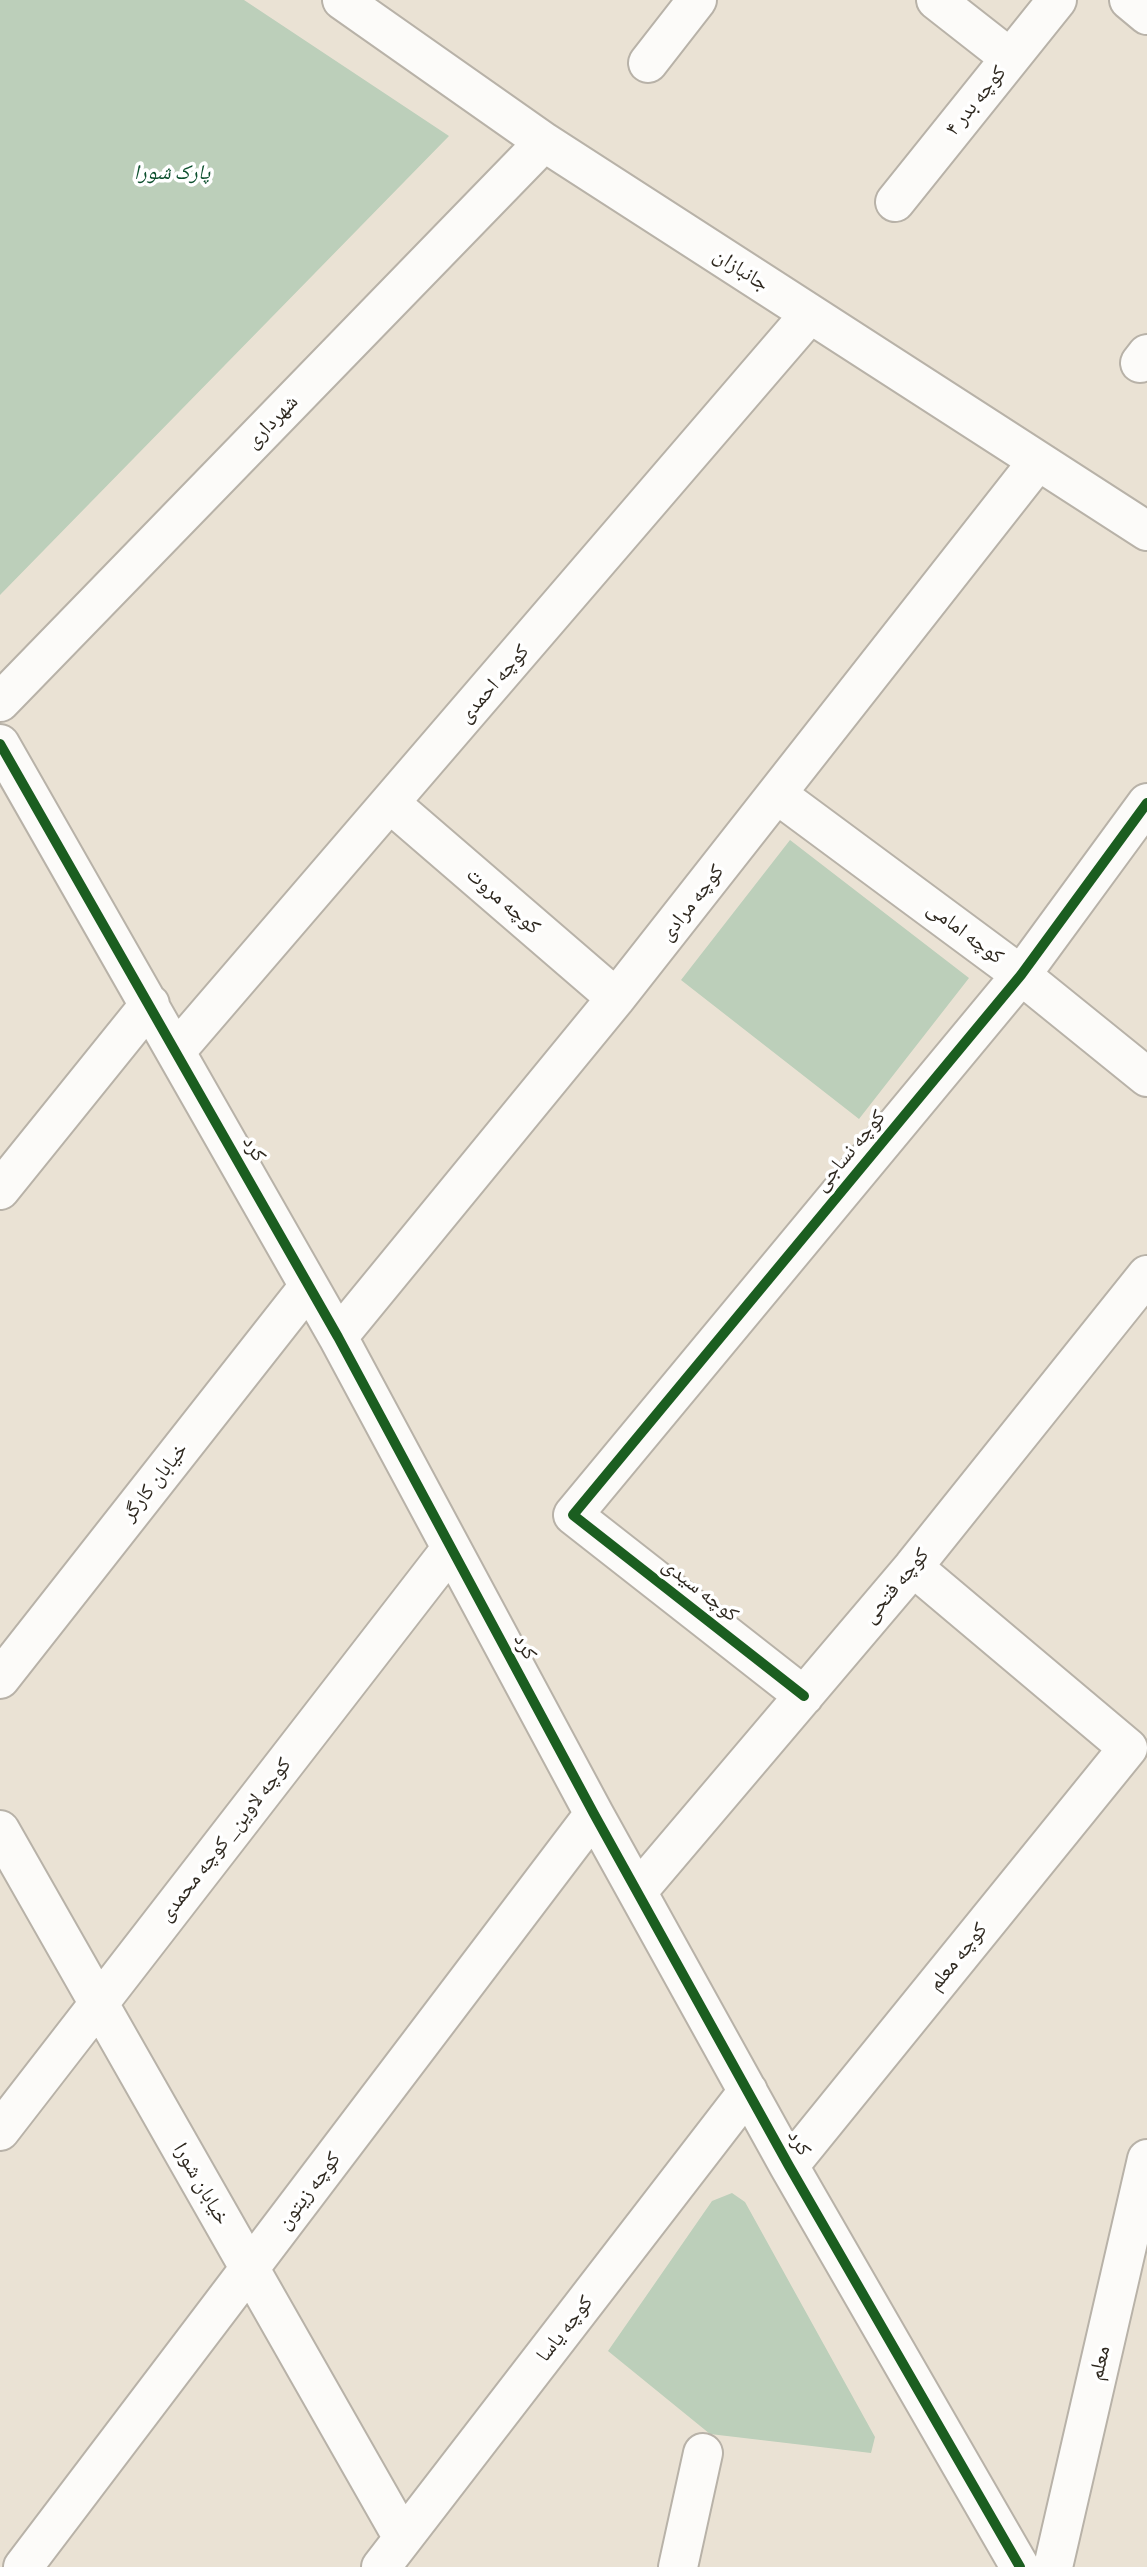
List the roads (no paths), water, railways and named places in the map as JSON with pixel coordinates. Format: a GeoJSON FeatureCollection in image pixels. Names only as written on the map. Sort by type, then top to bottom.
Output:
{"type":"FeatureCollection","features":[{"type":"Feature","properties":{"kind":"street","name":"جانبازان"},"geometry":{"type":"LineString","coordinates":[[342,0],[544,142],[1147,531]]}},
{"type":"Feature","properties":{"kind":"street"},"geometry":{"type":"LineString","coordinates":[[648,63],[698,0]]}},
{"type":"Feature","properties":{"kind":"street"},"geometry":{"type":"LineString","coordinates":[[936,0],[1010,58]]}},
{"type":"Feature","properties":{"kind":"street","name":"کوچه بدر ۴"},"geometry":{"type":"LineString","coordinates":[[895,202],[1056,0]]}},
{"type":"Feature","properties":{"kind":"street"},"geometry":{"type":"LineString","coordinates":[[1129,0],[1147,15]]}},
{"type":"Feature","properties":{"kind":"street","name":"شهرداری"},"geometry":{"type":"LineString","coordinates":[[0,702],[544,142]]}},
{"type":"Feature","properties":{"kind":"street","name":"کوچه احمدی"},"geometry":{"type":"LineString","coordinates":[[176,1051],[809,315]]}},
{"type":"Feature","properties":{"kind":"street","name":"کوچه مرادی"},"geometry":{"type":"LineString","coordinates":[[338,1337],[616,998],[1038,461]]}},
{"type":"Feature","properties":{"kind":"street","name":"کرد"},"geometry":{"type":"LineString","coordinates":[[0,744],[338,1337],[594,1814],[789,2166],[1020,2567]]}},
{"type":"Feature","properties":{"kind":"street","name":"کوچه امامی"},"geometry":{"type":"LineString","coordinates":[[778,795],[1021,975],[1147,1077]]}},
{"type":"Feature","properties":{"kind":"street","name":"کوچه نساجی"},"geometry":{"type":"LineString","coordinates":[[573,1515],[1021,975],[1147,803]]}},
{"type":"Feature","properties":{"kind":"street","name":"کوچه مروت"},"geometry":{"type":"LineString","coordinates":[[391,804],[616,998]]}},
{"type":"Feature","properties":{"kind":"street"},"geometry":{"type":"LineString","coordinates":[[0,1190],[150,1004]]}},
{"type":"Feature","properties":{"kind":"street","name":"کوچه فتحی"},"geometry":{"type":"LineString","coordinates":[[638,1891],[914,1567],[1147,1275]]}},
{"type":"Feature","properties":{"kind":"street","name":"خیابان کارگر"},"geometry":{"type":"LineString","coordinates":[[0,1679],[309,1286]]}},
{"type":"Feature","properties":{"kind":"street","name":"کوچه سیدی"},"geometry":{"type":"LineString","coordinates":[[573,1515],[804,1696]]}},
{"type":"Feature","properties":{"kind":"street","name":"کوچه لاوین_ کوچه محمدی"},"geometry":{"type":"LineString","coordinates":[[0,2131],[450,1549]]}},
{"type":"Feature","properties":{"kind":"street","name":"کوچه معلم"},"geometry":{"type":"LineString","coordinates":[[789,2166],[1128,1748],[914,1567]]}},
{"type":"Feature","properties":{"kind":"street","name":"کوچه زیتون"},"geometry":{"type":"LineString","coordinates":[[23,2567],[594,1814]]}},
{"type":"Feature","properties":{"kind":"street","name":"خیابان شورا"},"geometry":{"type":"LineString","coordinates":[[0,1830],[250,2269],[392,2553]]}},
{"type":"Feature","properties":{"kind":"street","name":"کوچه یاسا"},"geometry":{"type":"LineString","coordinates":[[392,2553],[748,2091]]}},
{"type":"Feature","properties":{"kind":"street","name":"معلم"},"geometry":{"type":"LineString","coordinates":[[1053,2567],[1147,2159]]}},
{"type":"Feature","properties":{"kind":"street"},"geometry":{"type":"LineString","coordinates":[[678,2567],[702,2453]]}},
{"type":"Feature","properties":{"kind":"park label","name":"پارک شورا"},"geometry":{"type":"Point","coordinates":[172,173]}}]}
